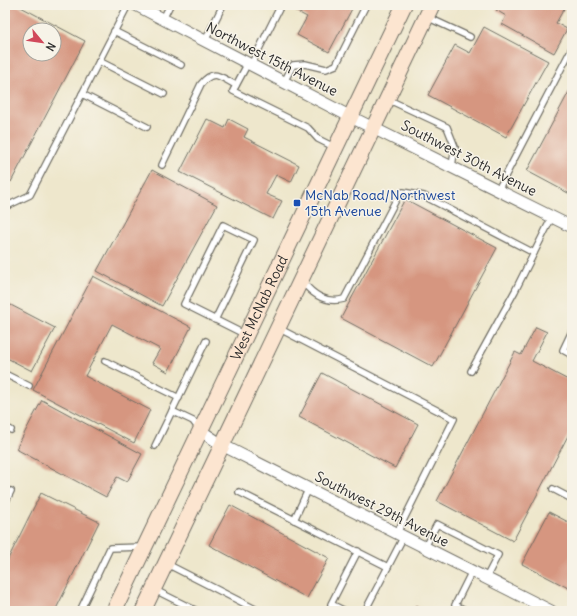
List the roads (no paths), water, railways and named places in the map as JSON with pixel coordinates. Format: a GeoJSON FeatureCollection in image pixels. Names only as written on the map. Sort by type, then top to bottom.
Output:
{"type":"FeatureCollection","features":[{"type":"Feature","properties":{"kind":"main road","name":"West McNab Road"},"geometry":{"type":"LineString","coordinates":[[114,611],[352,117],[404,5]]}},
{"type":"Feature","properties":{"kind":"main road","name":"West McNab Road"},"geometry":{"type":"LineString","coordinates":[[143,611],[429,11]]}},
{"type":"Feature","properties":{"kind":"street","name":"Northwest 15th Avenue"},"geometry":{"type":"LineString","coordinates":[[136,5],[352,117]]}},
{"type":"Feature","properties":{"kind":"street","name":"Southwest 30th Avenue"},"geometry":{"type":"LineString","coordinates":[[352,117],[572,227]]}},
{"type":"Feature","properties":{"kind":"street","name":"Southwest 29th Avenue"},"geometry":{"type":"LineString","coordinates":[[201,431],[222,445],[400,534],[544,609]]}},
{"type":"Feature","properties":{"kind":"lane"},"geometry":{"type":"LineString","coordinates":[[5,207],[30,195],[128,5]]}},
{"type":"Feature","properties":{"kind":"lane"},"geometry":{"type":"LineString","coordinates":[[163,19],[170,5]]}},
{"type":"Feature","properties":{"kind":"lane"},"geometry":{"type":"LineString","coordinates":[[205,41],[223,5]]}},
{"type":"Feature","properties":{"kind":"lane"},"geometry":{"type":"LineString","coordinates":[[284,82],[293,65],[305,64],[326,69],[336,65],[366,5]]}},
{"type":"Feature","properties":{"kind":"lane"},"geometry":{"type":"LineString","coordinates":[[280,7],[233,92],[308,128],[318,138],[336,148]]}},
{"type":"Feature","properties":{"kind":"lane"},"geometry":{"type":"LineString","coordinates":[[429,11],[470,37]]}},
{"type":"Feature","properties":{"kind":"lane"},"geometry":{"type":"LineString","coordinates":[[114,31],[181,65]]}},
{"type":"Feature","properties":{"kind":"lane"},"geometry":{"type":"LineString","coordinates":[[498,190],[572,48]]}},
{"type":"Feature","properties":{"kind":"lane"},"geometry":{"type":"LineString","coordinates":[[99,61],[164,94]]}},
{"type":"Feature","properties":{"kind":"lane"},"geometry":{"type":"LineString","coordinates":[[162,165],[201,84],[208,76],[215,75],[236,85]]}},
{"type":"Feature","properties":{"kind":"lane"},"geometry":{"type":"LineString","coordinates":[[82,94],[147,128]]}},
{"type":"Feature","properties":{"kind":"lane"},"geometry":{"type":"LineString","coordinates":[[387,98],[447,127],[455,147],[452,166]]}},
{"type":"Feature","properties":{"kind":"lane"},"geometry":{"type":"LineString","coordinates":[[301,279],[314,293],[323,299],[333,302],[344,299],[398,196],[403,192],[424,196],[534,252]]}},
{"type":"Feature","properties":{"kind":"lane"},"geometry":{"type":"LineString","coordinates":[[471,371],[552,217]]}},
{"type":"Feature","properties":{"kind":"lane"},"geometry":{"type":"LineString","coordinates":[[215,320],[254,240],[223,225],[184,304],[215,320],[246,335]]}},
{"type":"Feature","properties":{"kind":"lane"},"geometry":{"type":"LineString","coordinates":[[278,328],[454,419],[400,534],[388,567],[366,611]]}},
{"type":"Feature","properties":{"kind":"lane"},"geometry":{"type":"LineString","coordinates":[[572,331],[563,350],[572,354]]}},
{"type":"Feature","properties":{"kind":"lane"},"geometry":{"type":"LineString","coordinates":[[155,446],[206,341]]}},
{"type":"Feature","properties":{"kind":"lane"},"geometry":{"type":"LineString","coordinates":[[105,360],[179,398]]}},
{"type":"Feature","properties":{"kind":"lane"},"geometry":{"type":"LineString","coordinates":[[5,374],[29,386]]}},
{"type":"Feature","properties":{"kind":"lane"},"geometry":{"type":"LineString","coordinates":[[172,411],[193,421],[201,431]]}},
{"type":"Feature","properties":{"kind":"lane"},"geometry":{"type":"LineString","coordinates":[[5,427],[11,430]]}},
{"type":"Feature","properties":{"kind":"lane"},"geometry":{"type":"LineString","coordinates":[[294,520],[308,488]]}},
{"type":"Feature","properties":{"kind":"lane"},"geometry":{"type":"LineString","coordinates":[[553,489],[572,498]]}},
{"type":"Feature","properties":{"kind":"lane"},"geometry":{"type":"LineString","coordinates":[[5,503],[11,491]]}},
{"type":"Feature","properties":{"kind":"lane"},"geometry":{"type":"LineString","coordinates":[[239,492],[388,567]]}},
{"type":"Feature","properties":{"kind":"lane"},"geometry":{"type":"LineString","coordinates":[[425,547],[437,524],[498,555],[486,578]]}},
{"type":"Feature","properties":{"kind":"lane"},"geometry":{"type":"LineString","coordinates":[[80,611],[110,548],[145,546]]}},
{"type":"Feature","properties":{"kind":"lane"},"geometry":{"type":"LineString","coordinates":[[345,611],[331,604],[358,552]]}},
{"type":"Feature","properties":{"kind":"lane"},"geometry":{"type":"LineString","coordinates":[[166,563],[260,611]]}},
{"type":"Feature","properties":{"kind":"lane"},"geometry":{"type":"LineString","coordinates":[[467,611],[455,605],[472,571]]}},
{"type":"Feature","properties":{"kind":"lane"},"geometry":{"type":"LineString","coordinates":[[153,589],[197,611]]}},
{"type":"Feature","properties":{"kind":"place","name":"McNab Road/Northwest 15th Avenue"},"geometry":{"type":"Point","coordinates":[297,203]}}]}
